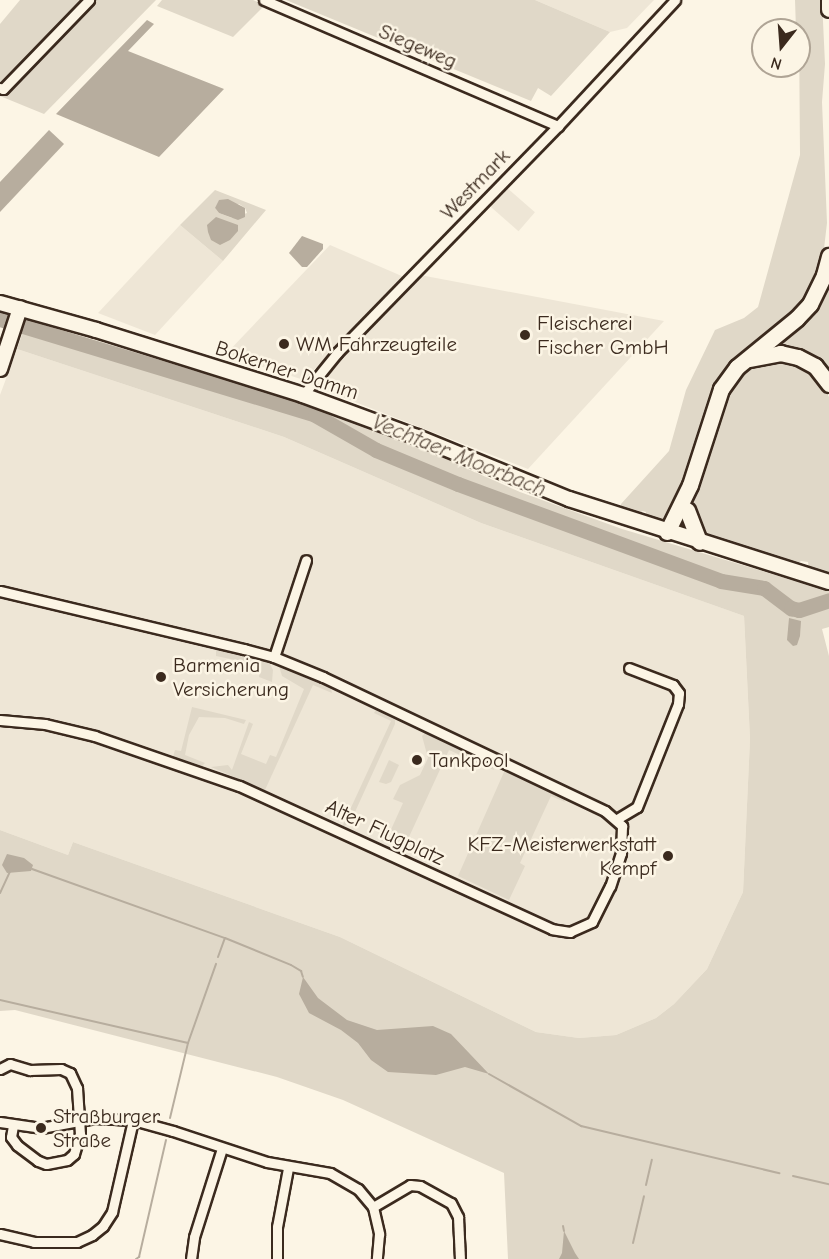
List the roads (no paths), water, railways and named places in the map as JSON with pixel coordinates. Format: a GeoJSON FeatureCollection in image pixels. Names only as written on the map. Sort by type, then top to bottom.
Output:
{"type":"FeatureCollection","features":[{"type":"Feature","properties":{"kind":"main road"},"geometry":{"type":"LineString","coordinates":[[829,0],[829,9]]}},
{"type":"Feature","properties":{"kind":"main road"},"geometry":{"type":"LineString","coordinates":[[671,533],[690,485],[721,389],[744,361],[797,318],[810,304],[824,274],[829,255]]}},
{"type":"Feature","properties":{"kind":"main road","name":"Bokerner Damm"},"geometry":{"type":"LineString","coordinates":[[0,303],[18,313],[303,395],[417,437],[538,488],[671,533],[829,582]]}},
{"type":"Feature","properties":{"kind":"main road"},"geometry":{"type":"LineString","coordinates":[[0,369],[18,313]]}},
{"type":"Feature","properties":{"kind":"main road"},"geometry":{"type":"LineString","coordinates":[[744,361],[771,353],[790,354],[815,366],[829,384]]}},
{"type":"Feature","properties":{"kind":"main road"},"geometry":{"type":"LineString","coordinates":[[690,485],[687,510],[699,542]]}},
{"type":"Feature","properties":{"kind":"main road"},"geometry":{"type":"LineString","coordinates":[[671,533],[687,510]]}},
{"type":"Feature","properties":{"kind":"street"},"geometry":{"type":"LineString","coordinates":[[0,88],[3,89],[90,0]]}},
{"type":"Feature","properties":{"kind":"street","name":"Siegeweg"},"geometry":{"type":"LineString","coordinates":[[264,0],[558,126]]}},
{"type":"Feature","properties":{"kind":"street","name":"Westmark"},"geometry":{"type":"LineString","coordinates":[[303,395],[337,353],[558,126],[675,0]]}},
{"type":"Feature","properties":{"kind":"street"},"geometry":{"type":"LineString","coordinates":[[274,657],[306,560]]}},
{"type":"Feature","properties":{"kind":"street"},"geometry":{"type":"LineString","coordinates":[[0,591],[274,657],[573,795],[617,819],[637,807],[678,704],[679,693],[673,685],[629,668]]}},
{"type":"Feature","properties":{"kind":"street","name":"Alter Flugplatz"},"geometry":{"type":"LineString","coordinates":[[0,720],[45,724],[95,736],[239,786],[552,929],[570,932],[592,922],[610,886],[621,853],[622,826],[617,819]]}},
{"type":"Feature","properties":{"kind":"street"},"geometry":{"type":"LineString","coordinates":[[0,1069],[10,1064],[30,1070],[61,1069],[70,1073],[77,1088],[81,1120],[80,1134],[74,1154],[67,1160],[46,1164],[17,1145],[11,1137],[13,1126]]}},
{"type":"Feature","properties":{"kind":"street"},"geometry":{"type":"LineString","coordinates":[[0,1122],[13,1126],[41,1128],[81,1120],[108,1118],[133,1120],[288,1168],[330,1173],[358,1189],[373,1207],[379,1234],[377,1259]]}},
{"type":"Feature","properties":{"kind":"street"},"geometry":{"type":"LineString","coordinates":[[0,1234],[34,1242],[77,1242],[92,1235],[103,1226],[112,1212],[133,1120]]}},
{"type":"Feature","properties":{"kind":"street"},"geometry":{"type":"LineString","coordinates":[[192,1259],[194,1238],[222,1148]]}},
{"type":"Feature","properties":{"kind":"street"},"geometry":{"type":"LineString","coordinates":[[277,1259],[277,1227],[288,1168]]}},
{"type":"Feature","properties":{"kind":"street"},"geometry":{"type":"LineString","coordinates":[[373,1207],[410,1185],[420,1186],[451,1203],[458,1217],[460,1259]]}},
{"type":"Feature","properties":{"kind":"waterway","name":"Vechtaer Moorbach"},"geometry":{"type":"LineString","coordinates":[[0,319],[315,415],[376,450],[458,484],[721,581],[764,588],[791,608],[799,610],[829,600]]}},
{"type":"Feature","properties":{"kind":"waterway"},"geometry":{"type":"LineString","coordinates":[[32,869],[225,938],[291,965],[301,971],[303,977]]}},
{"type":"Feature","properties":{"kind":"waterway"},"geometry":{"type":"LineString","coordinates":[[0,893],[10,872]]}},
{"type":"Feature","properties":{"kind":"waterway"},"geometry":{"type":"LineString","coordinates":[[218,957],[225,938]]}},
{"type":"Feature","properties":{"kind":"waterway"},"geometry":{"type":"LineString","coordinates":[[170,1118],[188,1043],[216,964]]}},
{"type":"Feature","properties":{"kind":"waterway"},"geometry":{"type":"LineString","coordinates":[[0,1000],[188,1043]]}},
{"type":"Feature","properties":{"kind":"waterway"},"geometry":{"type":"LineString","coordinates":[[489,1074],[581,1126],[779,1173]]}},
{"type":"Feature","properties":{"kind":"waterway"},"geometry":{"type":"LineString","coordinates":[[136,1259],[139,1257],[166,1140]]}},
{"type":"Feature","properties":{"kind":"waterway"},"geometry":{"type":"LineString","coordinates":[[646,1185],[652,1160]]}},
{"type":"Feature","properties":{"kind":"waterway"},"geometry":{"type":"LineString","coordinates":[[793,1176],[829,1184]]}},
{"type":"Feature","properties":{"kind":"waterway"},"geometry":{"type":"LineString","coordinates":[[633,1243],[644,1196]]}},
{"type":"Feature","properties":{"kind":"waterway"},"geometry":{"type":"LineString","coordinates":[[563,1226],[564,1231]]}},
{"type":"Feature","properties":{"kind":"place","name":"Fleischerei Fischer GmbH"},"geometry":{"type":"Point","coordinates":[525,335]}},
{"type":"Feature","properties":{"kind":"place","name":"WM Fahrzeugteile"},"geometry":{"type":"Point","coordinates":[284,344]}},
{"type":"Feature","properties":{"kind":"place","name":"Barmenia Versicherung"},"geometry":{"type":"Point","coordinates":[161,677]}},
{"type":"Feature","properties":{"kind":"place","name":"Tankpool"},"geometry":{"type":"Point","coordinates":[417,760]}},
{"type":"Feature","properties":{"kind":"place","name":"KFZ-Meisterwerkstatt Kempf"},"geometry":{"type":"Point","coordinates":[668,856]}},
{"type":"Feature","properties":{"kind":"place","name":"Straßburger Straße"},"geometry":{"type":"Point","coordinates":[41,1128]}}]}
